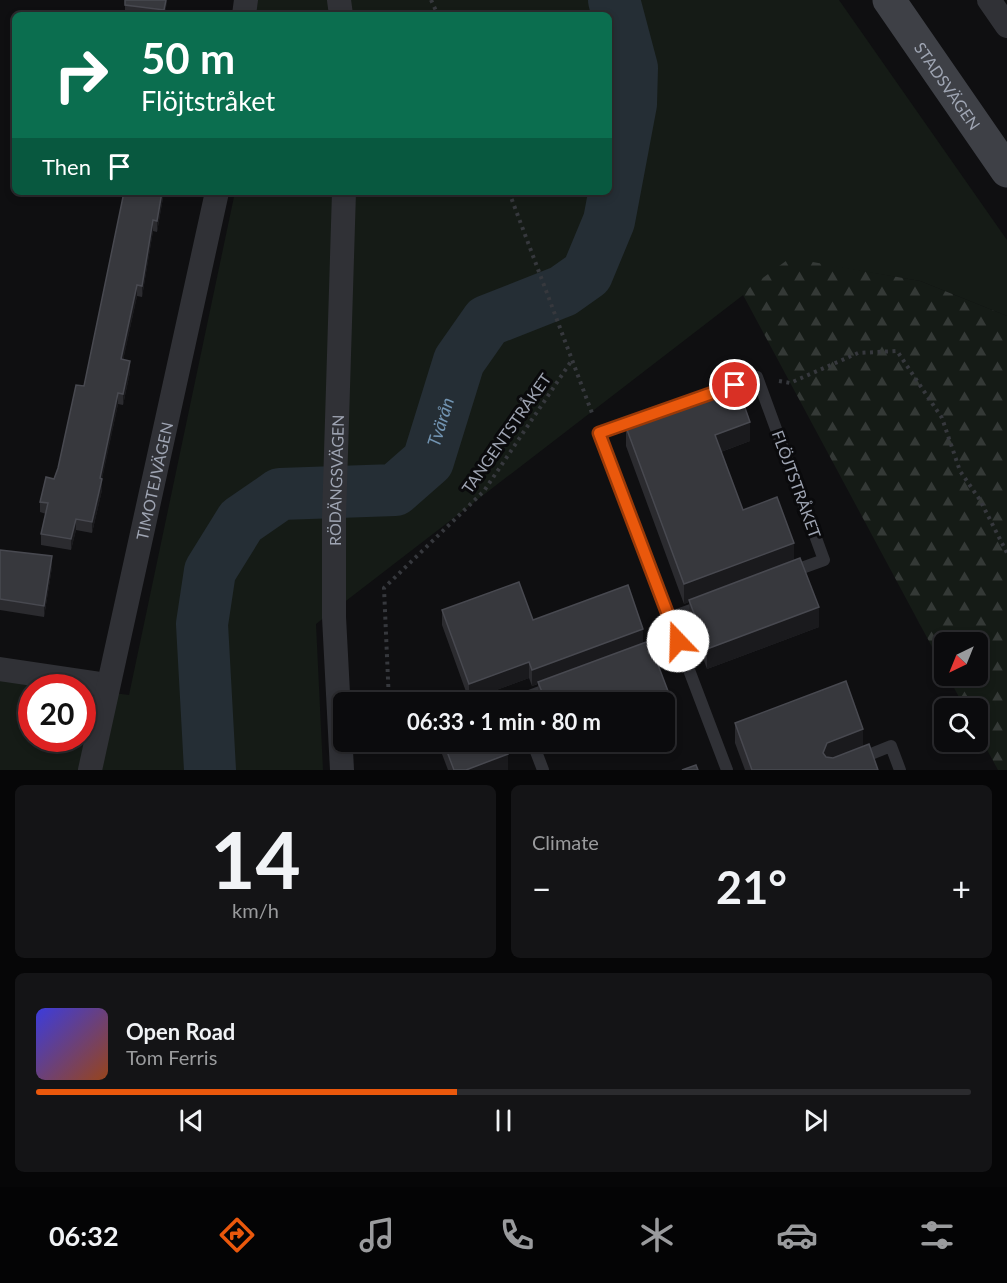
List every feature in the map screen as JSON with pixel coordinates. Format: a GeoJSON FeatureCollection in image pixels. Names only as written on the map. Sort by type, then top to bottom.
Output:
{"type":"FeatureCollection","features":[{"type":"Feature","properties":{"kind":"main road","name":"STADSVÄGEN"},"geometry":{"type":"LineString","coordinates":[[889,0],[1007,171]]}},
{"type":"Feature","properties":{"kind":"street","name":"TIMOTEJVÄGEN"},"geometry":{"type":"LineString","coordinates":[[90,770],[217,195]]}},
{"type":"Feature","properties":{"kind":"street","name":"RÖDÄNGSVÄGEN"},"geometry":{"type":"LineString","coordinates":[[342,770],[334,617],[334,518],[345,195]]}},
{"type":"Feature","properties":{"kind":"street"},"geometry":{"type":"LineString","coordinates":[[0,669],[108,685]]}},
{"type":"Feature","properties":{"kind":"lane"},"geometry":{"type":"LineString","coordinates":[[727,770],[599,433],[757,377]]}},
{"type":"Feature","properties":{"kind":"lane","name":"FLÖJTSTRÅKET"},"geometry":{"type":"LineString","coordinates":[[757,377],[824,560],[780,576]]}},
{"type":"Feature","properties":{"kind":"lane"},"geometry":{"type":"LineString","coordinates":[[669,618],[714,601]]}},
{"type":"Feature","properties":{"kind":"lane"},"geometry":{"type":"LineString","coordinates":[[624,661],[678,641]]}},
{"type":"Feature","properties":{"kind":"lane"},"geometry":{"type":"LineString","coordinates":[[541,692],[570,681]]}},
{"type":"Feature","properties":{"kind":"lane"},"geometry":{"type":"LineString","coordinates":[[831,770],[891,746],[900,770]]}},
{"type":"Feature","properties":{"kind":"lane"},"geometry":{"type":"LineString","coordinates":[[536,752],[543,770]]}},
{"type":"Feature","properties":{"kind":"path"},"geometry":{"type":"LineString","coordinates":[[510,195],[599,433]]}},
{"type":"Feature","properties":{"kind":"path"},"geometry":{"type":"LineString","coordinates":[[757,377],[790,382],[858,353],[897,351],[942,418],[960,471],[980,500],[1007,553]]}},
{"type":"Feature","properties":{"kind":"path","name":"TANGENTSTRÅKET"},"geometry":{"type":"LineString","coordinates":[[389,692],[384,588],[484,491],[572,360]]}},
{"type":"Feature","properties":{"kind":"green space"},"geometry":{"type":"Polygon","coordinates":[[[258,0],[839,0],[1007,240],[1007,316],[920,281],[790,259],[316,624],[323,770],[0,770],[0,678],[18,680],[18,752],[96,752],[96,691],[129,695],[234,195],[612,195],[612,12],[256,12],[258,0]]]}},
{"type":"Feature","properties":{"kind":"green space"},"geometry":{"type":"Polygon","coordinates":[[[790,258],[920,281],[1007,316],[1007,770],[998,770],[988,752],[988,698],[960,698],[953,686],[988,686],[988,632],[934,632],[934,651],[742,293],[790,258]]]}},
{"type":"Feature","properties":{"kind":"building"},"geometry":{"type":"Polygon","coordinates":[[[125,0],[166,0],[164,10],[125,5],[125,0]]]}},
{"type":"Feature","properties":{"kind":"building"},"geometry":{"type":"Polygon","coordinates":[[[123,195],[161,195],[157,221],[153,220],[142,286],[137,285],[121,359],[130,361],[123,394],[118,393],[92,522],[76,519],[71,539],[41,534],[48,503],[40,502],[46,477],[54,479],[76,385],[84,386],[123,195]]]}},
{"type":"Feature","properties":{"kind":"building"},"geometry":{"type":"Polygon","coordinates":[[[737,385],[750,422],[715,435],[743,510],[777,497],[794,543],[684,584],[626,427],[737,385]]]}},
{"type":"Feature","properties":{"kind":"building"},"geometry":{"type":"Polygon","coordinates":[[[0,550],[52,556],[44,606],[0,599],[0,550]]]}},
{"type":"Feature","properties":{"kind":"building"},"geometry":{"type":"Polygon","coordinates":[[[800,558],[819,607],[707,649],[689,600],[800,558]]]}},
{"type":"Feature","properties":{"kind":"building"},"geometry":{"type":"Polygon","coordinates":[[[519,582],[533,620],[628,585],[643,629],[532,670],[529,662],[469,684],[442,610],[519,582]]]}},
{"type":"Feature","properties":{"kind":"building"},"geometry":{"type":"Polygon","coordinates":[[[649,641],[668,691],[542,692],[538,682],[649,641]]]}},
{"type":"Feature","properties":{"kind":"building"},"geometry":{"type":"Polygon","coordinates":[[[846,681],[863,729],[827,743],[823,753],[826,757],[833,758],[869,744],[878,770],[752,770],[735,723],[846,681]]]}},
{"type":"Feature","properties":{"kind":"building"},"geometry":{"type":"Polygon","coordinates":[[[447,752],[507,752],[508,754],[466,770],[454,770],[447,752]]]}},
{"type":"Feature","properties":{"kind":"building"},"geometry":{"type":"Polygon","coordinates":[[[696,765],[698,770],[682,770],[696,765]]]}},
{"type":"Feature","properties":{"kind":"waterway","name":"Tvärån"},"geometry":{"type":"LineString","coordinates":[[210,770],[202,624],[210,571],[241,521],[280,494],[395,490],[428,461],[459,361],[487,321],[563,291],[587,274],[609,221],[631,104],[632,68],[614,0]]}},
{"type":"Feature","properties":{"kind":"route"},"geometry":{"type":"LineString","coordinates":[[678,641],[599,433],[735,385]]}}]}
